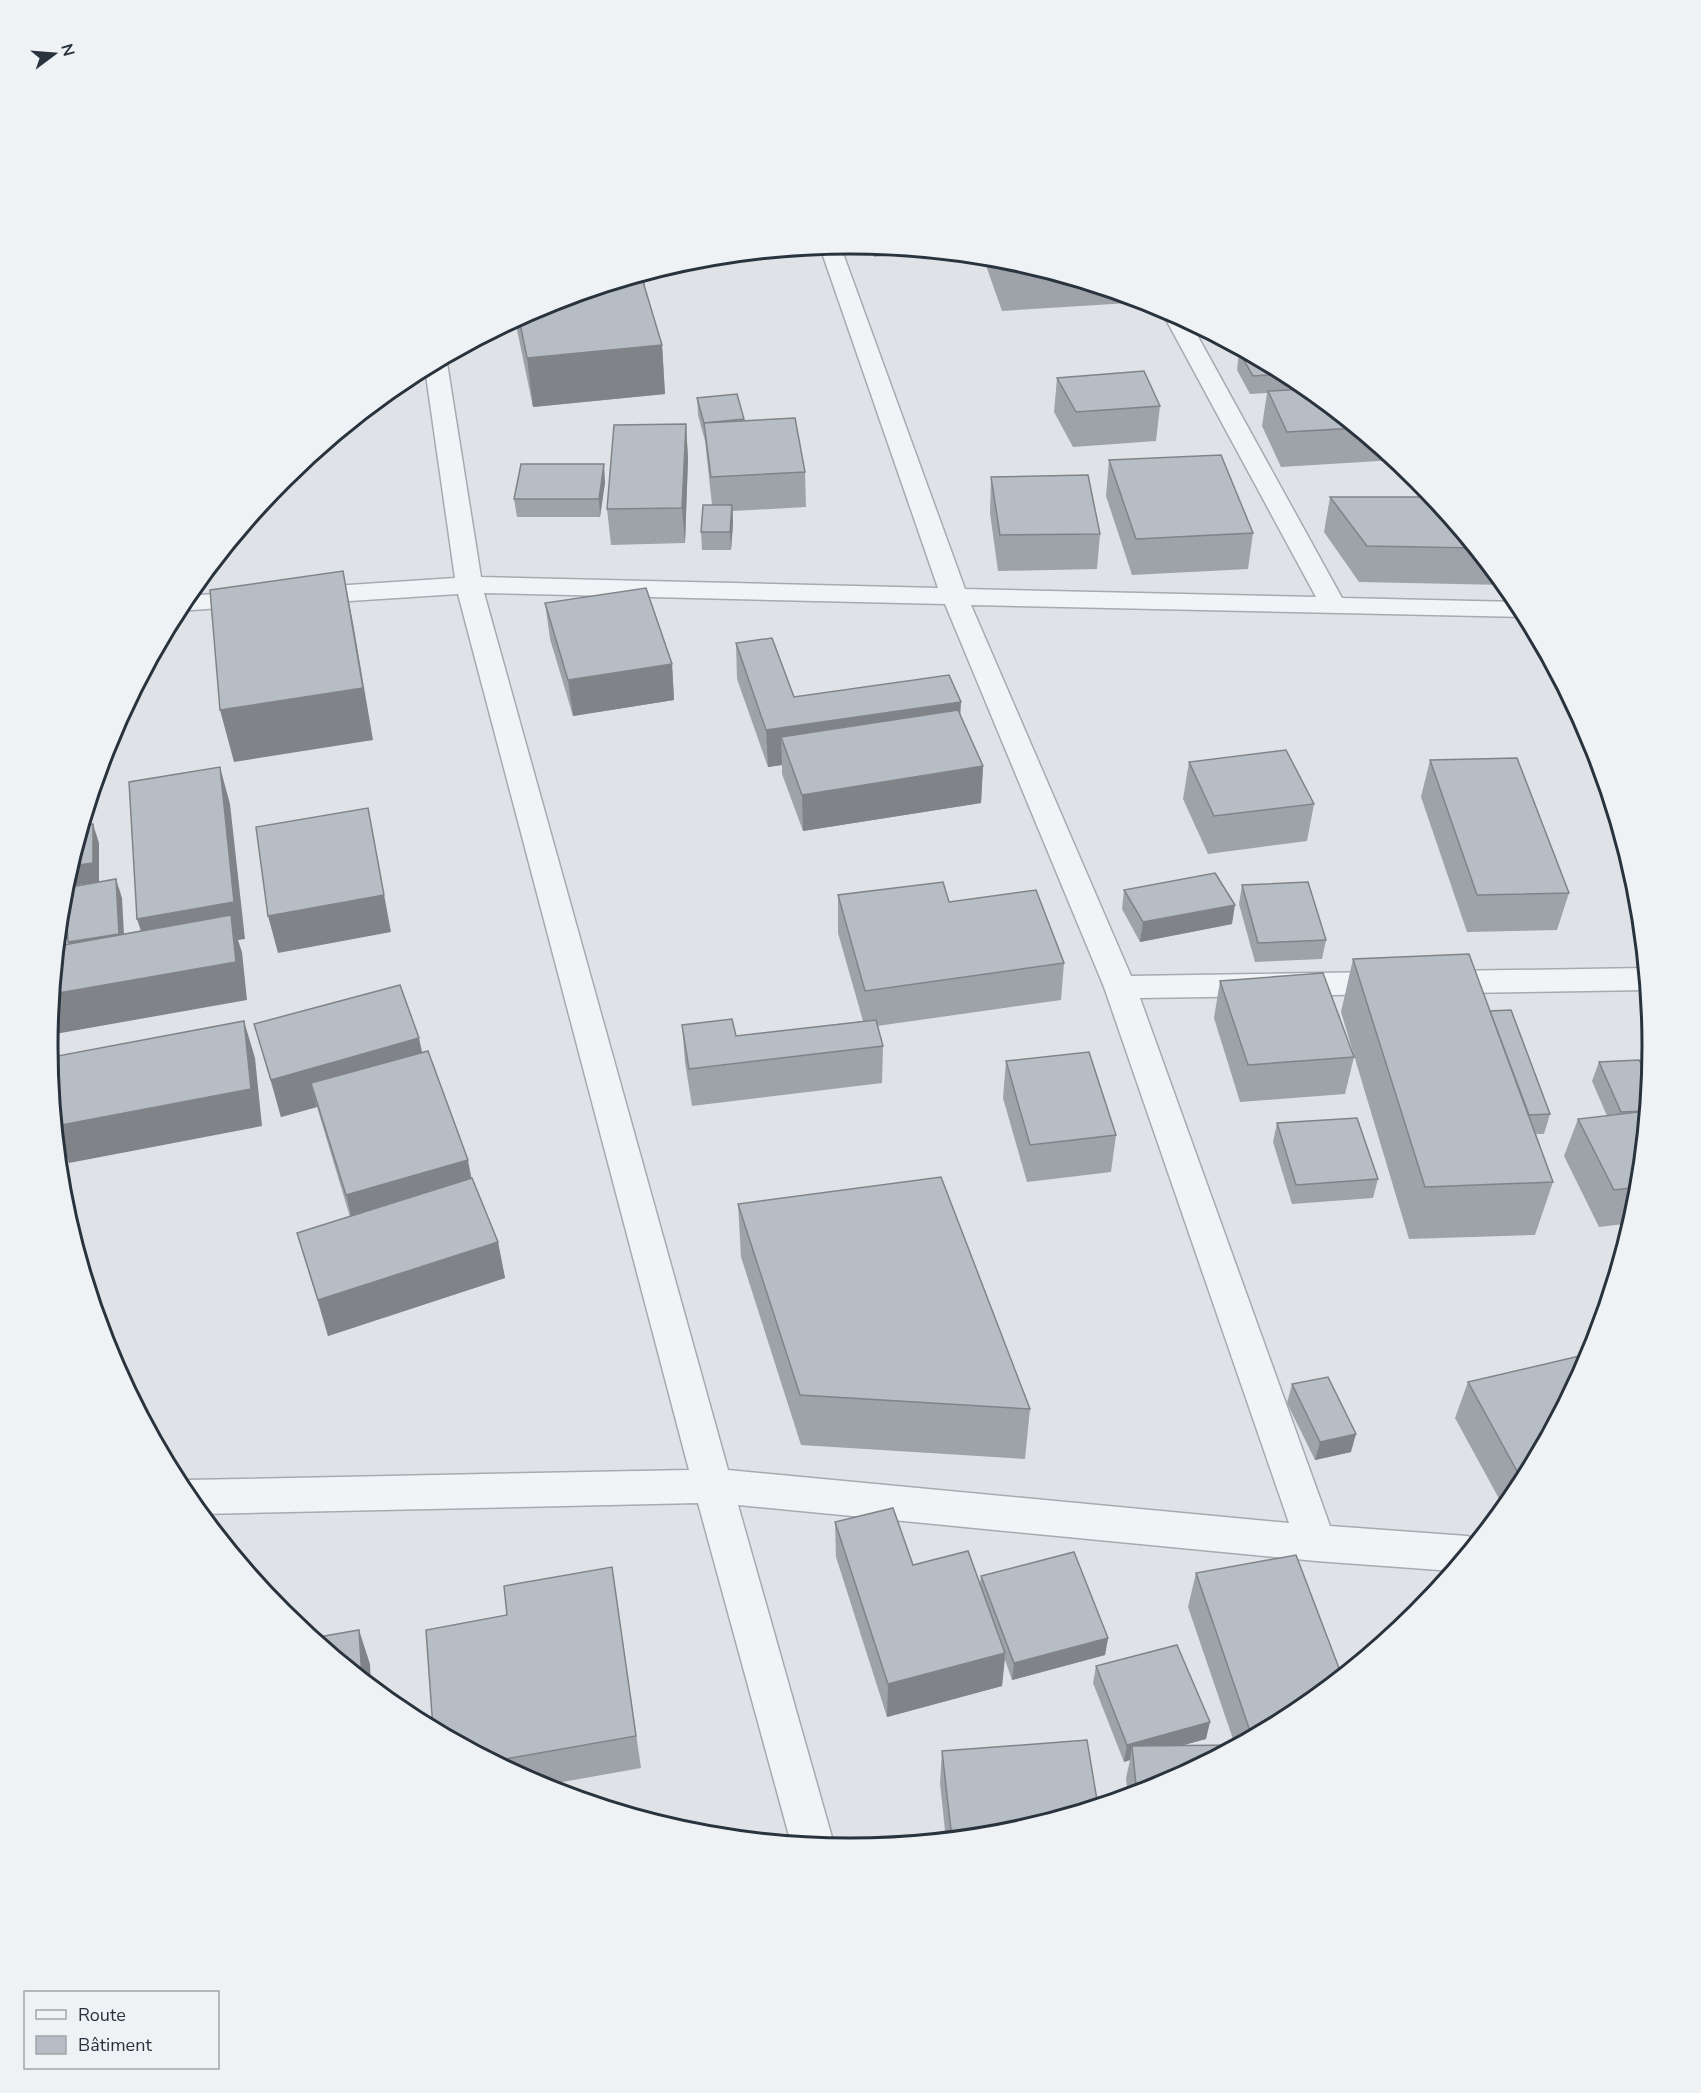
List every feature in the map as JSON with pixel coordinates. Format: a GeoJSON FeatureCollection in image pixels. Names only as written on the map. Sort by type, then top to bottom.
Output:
{"type":"FeatureCollection","features":[{"type":"Feature","properties":{"kind":"street"},"geometry":{"type":"LineString","coordinates":[[833,255],[954,595],[1120,987],[1316,1543]]}},
{"type":"Feature","properties":{"kind":"street"},"geometry":{"type":"LineString","coordinates":[[1181,327],[1333,605]]}},
{"type":"Feature","properties":{"kind":"street"},"geometry":{"type":"LineString","coordinates":[[437,372],[468,585],[713,1486],[812,1837]]}},
{"type":"Feature","properties":{"kind":"street"},"geometry":{"type":"LineString","coordinates":[[194,603],[468,585],[1511,610]]}},
{"type":"Feature","properties":{"kind":"street"},"geometry":{"type":"LineString","coordinates":[[1120,987],[1639,979]]}},
{"type":"Feature","properties":{"kind":"street"},"geometry":{"type":"LineString","coordinates":[[199,1497],[713,1486],[1316,1543],[1459,1553]]}},
{"type":"Feature","properties":{"kind":"building"},"geometry":{"type":"Polygon","coordinates":[[[643,282],[662,345],[527,358],[521,327],[596,297],[643,282]]]}},
{"type":"Feature","properties":{"kind":"building"},"geometry":{"type":"Polygon","coordinates":[[[1243,360],[1269,375],[1253,376],[1243,360]]]}},
{"type":"Feature","properties":{"kind":"building"},"geometry":{"type":"Polygon","coordinates":[[[1144,371],[1160,406],[1076,412],[1057,378],[1144,371]]]}},
{"type":"Feature","properties":{"kind":"building"},"geometry":{"type":"Polygon","coordinates":[[[1293,390],[1346,429],[1287,432],[1268,391],[1293,390]]]}},
{"type":"Feature","properties":{"kind":"building"},"geometry":{"type":"Polygon","coordinates":[[[737,394],[744,419],[704,423],[697,398],[737,394]]]}},
{"type":"Feature","properties":{"kind":"building"},"geometry":{"type":"Polygon","coordinates":[[[795,418],[805,472],[711,477],[704,423],[795,418]]]}},
{"type":"Feature","properties":{"kind":"building"},"geometry":{"type":"Polygon","coordinates":[[[686,424],[682,508],[607,509],[614,425],[686,424]]]}},
{"type":"Feature","properties":{"kind":"building"},"geometry":{"type":"Polygon","coordinates":[[[1221,455],[1253,533],[1136,539],[1109,460],[1221,455]]]}},
{"type":"Feature","properties":{"kind":"building"},"geometry":{"type":"Polygon","coordinates":[[[521,464],[604,464],[599,499],[514,499],[521,464]]]}},
{"type":"Feature","properties":{"kind":"building"},"geometry":{"type":"Polygon","coordinates":[[[1088,475],[1100,534],[1000,535],[991,477],[1088,475]]]}},
{"type":"Feature","properties":{"kind":"building"},"geometry":{"type":"Polygon","coordinates":[[[1330,497],[1421,497],[1466,548],[1367,546],[1330,497]]]}},
{"type":"Feature","properties":{"kind":"building"},"geometry":{"type":"Polygon","coordinates":[[[703,505],[732,505],[730,532],[701,532],[703,505]]]}},
{"type":"Feature","properties":{"kind":"building"},"geometry":{"type":"Polygon","coordinates":[[[343,571],[363,688],[220,710],[210,590],[343,571]]]}},
{"type":"Feature","properties":{"kind":"building"},"geometry":{"type":"Polygon","coordinates":[[[646,588],[672,664],[568,680],[545,603],[646,588]]]}},
{"type":"Feature","properties":{"kind":"building"},"geometry":{"type":"Polygon","coordinates":[[[772,638],[794,697],[949,675],[961,702],[766,730],[736,643],[772,638]]]}},
{"type":"Feature","properties":{"kind":"building"},"geometry":{"type":"Polygon","coordinates":[[[958,710],[983,766],[802,795],[781,737],[958,710]]]}},
{"type":"Feature","properties":{"kind":"building"},"geometry":{"type":"Polygon","coordinates":[[[1286,750],[1314,804],[1214,816],[1189,762],[1286,750]]]}},
{"type":"Feature","properties":{"kind":"building"},"geometry":{"type":"Polygon","coordinates":[[[1517,758],[1569,893],[1477,895],[1430,760],[1517,758]]]}},
{"type":"Feature","properties":{"kind":"building"},"geometry":{"type":"Polygon","coordinates":[[[220,767],[234,902],[137,919],[129,782],[220,767]]]}},
{"type":"Feature","properties":{"kind":"building"},"geometry":{"type":"Polygon","coordinates":[[[368,808],[384,895],[268,916],[256,827],[368,808]]]}},
{"type":"Feature","properties":{"kind":"building"},"geometry":{"type":"Polygon","coordinates":[[[91,824],[93,824],[93,863],[80,865],[85,842],[91,824]]]}},
{"type":"Feature","properties":{"kind":"building"},"geometry":{"type":"Polygon","coordinates":[[[1215,873],[1235,905],[1143,922],[1124,890],[1215,873]]]}},
{"type":"Feature","properties":{"kind":"building"},"geometry":{"type":"Polygon","coordinates":[[[116,879],[119,934],[68,942],[67,930],[75,886],[116,879]]]}},
{"type":"Feature","properties":{"kind":"building"},"geometry":{"type":"Polygon","coordinates":[[[943,882],[949,902],[1036,890],[1064,963],[865,991],[838,895],[943,882]]]}},
{"type":"Feature","properties":{"kind":"building"},"geometry":{"type":"Polygon","coordinates":[[[1308,882],[1326,940],[1258,943],[1242,885],[1308,882]]]}},
{"type":"Feature","properties":{"kind":"building"},"geometry":{"type":"Polygon","coordinates":[[[231,915],[236,962],[60,993],[65,945],[231,915]]]}},
{"type":"Feature","properties":{"kind":"building"},"geometry":{"type":"Polygon","coordinates":[[[1469,954],[1553,1182],[1425,1187],[1353,959],[1469,954]]]}},
{"type":"Feature","properties":{"kind":"building"},"geometry":{"type":"Polygon","coordinates":[[[1323,973],[1354,1057],[1248,1065],[1220,981],[1323,973]]]}},
{"type":"Feature","properties":{"kind":"building"},"geometry":{"type":"Polygon","coordinates":[[[400,985],[419,1038],[271,1080],[254,1024],[400,985]]]}},
{"type":"Feature","properties":{"kind":"building"},"geometry":{"type":"Polygon","coordinates":[[[1511,1010],[1550,1114],[1529,1115],[1490,1011],[1511,1010]]]}},
{"type":"Feature","properties":{"kind":"building"},"geometry":{"type":"Polygon","coordinates":[[[732,1019],[736,1036],[876,1020],[883,1046],[689,1069],[682,1025],[732,1019]]]}},
{"type":"Feature","properties":{"kind":"building"},"geometry":{"type":"Polygon","coordinates":[[[244,1021],[251,1089],[63,1125],[58,1056],[244,1021]]]}},
{"type":"Feature","properties":{"kind":"building"},"geometry":{"type":"Polygon","coordinates":[[[428,1051],[468,1160],[346,1195],[311,1083],[428,1051]]]}},
{"type":"Feature","properties":{"kind":"building"},"geometry":{"type":"Polygon","coordinates":[[[1089,1052],[1116,1135],[1030,1145],[1006,1061],[1089,1052]]]}},
{"type":"Feature","properties":{"kind":"building"},"geometry":{"type":"Polygon","coordinates":[[[1639,1060],[1642,1065],[1640,1111],[1621,1112],[1599,1062],[1639,1060]]]}},
{"type":"Feature","properties":{"kind":"building"},"geometry":{"type":"Polygon","coordinates":[[[1640,1112],[1629,1188],[1614,1190],[1578,1119],[1640,1112]]]}},
{"type":"Feature","properties":{"kind":"building"},"geometry":{"type":"Polygon","coordinates":[[[1357,1118],[1378,1179],[1296,1185],[1277,1123],[1357,1118]]]}},
{"type":"Feature","properties":{"kind":"building"},"geometry":{"type":"Polygon","coordinates":[[[941,1177],[1030,1409],[800,1395],[738,1204],[941,1177]]]}},
{"type":"Feature","properties":{"kind":"building"},"geometry":{"type":"Polygon","coordinates":[[[472,1178],[498,1242],[318,1300],[297,1233],[472,1178]]]}},
{"type":"Feature","properties":{"kind":"building"},"geometry":{"type":"Polygon","coordinates":[[[1579,1356],[1561,1397],[1517,1471],[1468,1382],[1579,1356]]]}},
{"type":"Feature","properties":{"kind":"building"},"geometry":{"type":"Polygon","coordinates":[[[1328,1377],[1356,1434],[1320,1442],[1292,1384],[1328,1377]]]}},
{"type":"Feature","properties":{"kind":"building"},"geometry":{"type":"Polygon","coordinates":[[[893,1508],[913,1565],[968,1551],[1005,1653],[888,1684],[835,1522],[893,1508]]]}},
{"type":"Feature","properties":{"kind":"building"},"geometry":{"type":"Polygon","coordinates":[[[1074,1552],[1108,1638],[1014,1663],[981,1576],[1074,1552]]]}},
{"type":"Feature","properties":{"kind":"building"},"geometry":{"type":"Polygon","coordinates":[[[1296,1555],[1340,1670],[1291,1705],[1250,1730],[1196,1573],[1296,1555]]]}},
{"type":"Feature","properties":{"kind":"building"},"geometry":{"type":"Polygon","coordinates":[[[612,1567],[636,1736],[505,1759],[432,1719],[426,1630],[507,1615],[504,1586],[612,1567]]]}},
{"type":"Feature","properties":{"kind":"building"},"geometry":{"type":"Polygon","coordinates":[[[359,1630],[361,1670],[328,1642],[322,1636],[359,1630]]]}},
{"type":"Feature","properties":{"kind":"building"},"geometry":{"type":"Polygon","coordinates":[[[1177,1645],[1210,1722],[1127,1745],[1096,1666],[1177,1645]]]}},
{"type":"Feature","properties":{"kind":"building"},"geometry":{"type":"Polygon","coordinates":[[[1087,1740],[1097,1799],[1055,1812],[951,1832],[942,1751],[1087,1740]]]}},
{"type":"Feature","properties":{"kind":"building"},"geometry":{"type":"Polygon","coordinates":[[[1222,1745],[1201,1757],[1136,1785],[1132,1746],[1222,1745]]]}}]}
